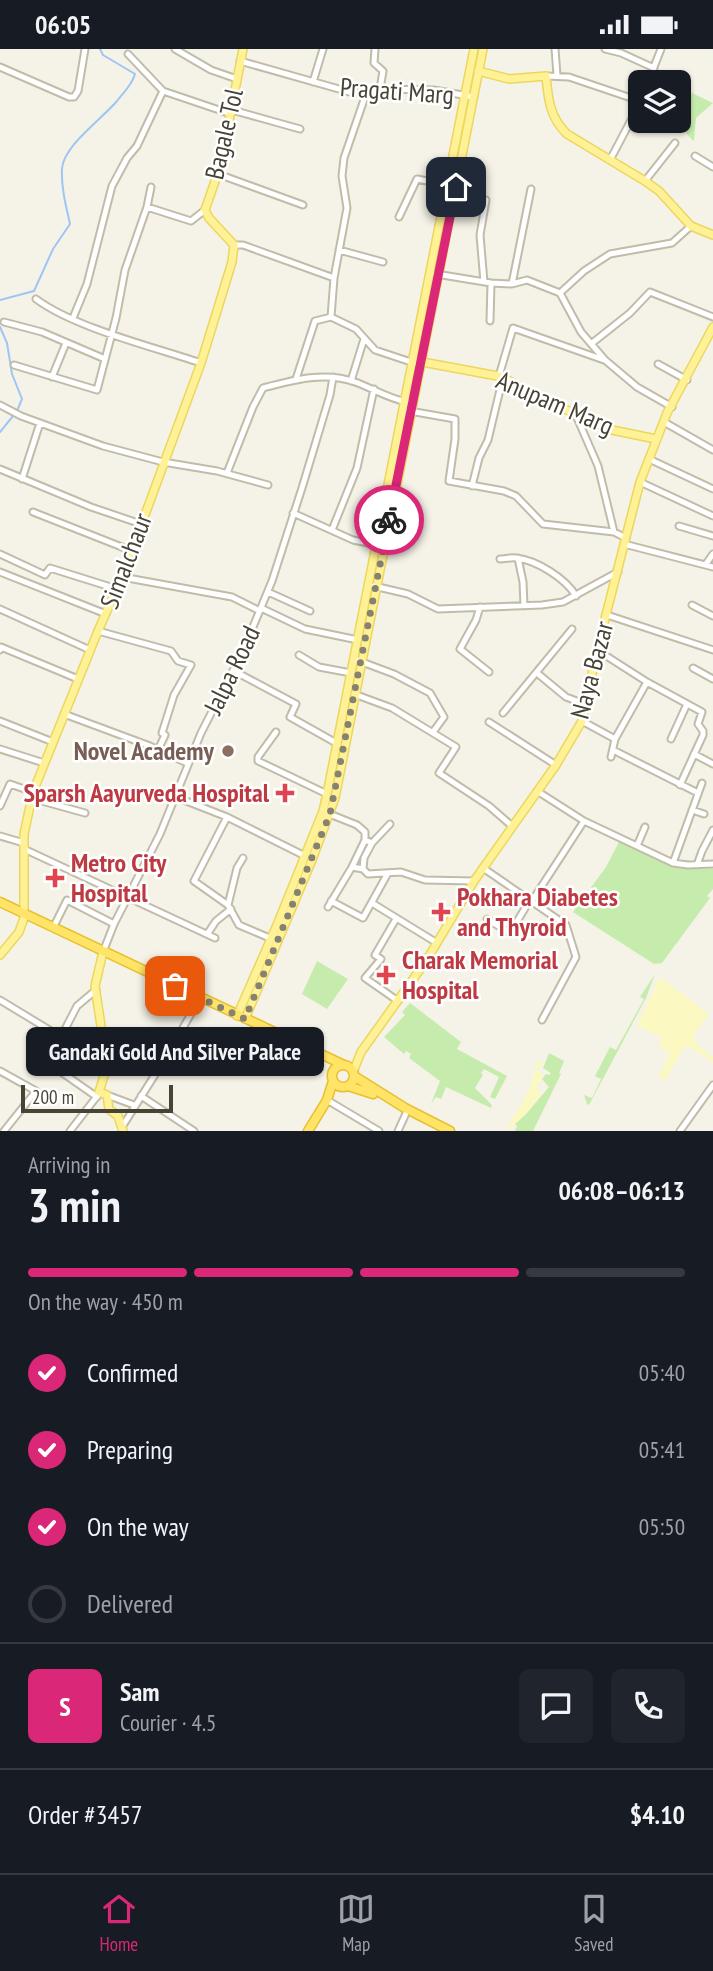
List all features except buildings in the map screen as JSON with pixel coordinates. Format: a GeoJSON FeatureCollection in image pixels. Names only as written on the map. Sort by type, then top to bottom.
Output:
{"type":"FeatureCollection","features":[{"type":"Feature","properties":{"kind":"highway"},"geometry":{"type":"LineString","coordinates":[[0,902],[310,1049],[349,1070],[407,1109]]}},
{"type":"Feature","properties":{"kind":"highway"},"geometry":{"type":"LineString","coordinates":[[310,1049],[327,1063],[338,1086],[366,1091],[450,1131]]}},
{"type":"Feature","properties":{"kind":"highway"},"geometry":{"type":"LineString","coordinates":[[308,1131],[327,1100],[338,1066],[349,1070]]}},
{"type":"Feature","properties":{"kind":"highway"},"geometry":{"type":"LineString","coordinates":[[327,1100],[353,1082],[349,1070]]}},
{"type":"Feature","properties":{"kind":"main road","name":"Bagale Tol"},"geometry":{"type":"LineString","coordinates":[[234,245],[205,210],[218,174],[243,49]]}},
{"type":"Feature","properties":{"kind":"main road"},"geometry":{"type":"LineString","coordinates":[[433,274],[470,96],[474,49]]}},
{"type":"Feature","properties":{"kind":"main road"},"geometry":{"type":"LineString","coordinates":[[241,1018],[305,856],[327,812],[327,794],[351,674],[358,660],[373,585],[417,362],[448,185],[483,49]]}},
{"type":"Feature","properties":{"kind":"main road"},"geometry":{"type":"LineString","coordinates":[[478,71],[509,79],[546,76],[550,109],[558,125],[567,134],[645,181],[659,191],[691,226],[713,235]]}},
{"type":"Feature","properties":{"kind":"main road","name":"Simalchaur"},"geometry":{"type":"LineString","coordinates":[[25,914],[24,846],[32,795],[132,551],[201,363],[232,263],[234,245]]}},
{"type":"Feature","properties":{"kind":"main road","name":"Naya Bazar"},"geometry":{"type":"LineString","coordinates":[[349,1070],[437,943],[483,867],[582,722],[597,650],[640,482],[664,422],[713,327]]}},
{"type":"Feature","properties":{"kind":"main road","name":"Anupam Marg"},"geometry":{"type":"LineString","coordinates":[[417,362],[501,377],[533,395],[612,430],[656,439]]}},
{"type":"Feature","properties":{"kind":"main road"},"geometry":{"type":"LineString","coordinates":[[241,1018],[327,812],[355,694],[358,640],[373,585]]}},
{"type":"Feature","properties":{"kind":"main road"},"geometry":{"type":"LineString","coordinates":[[0,955],[19,932],[25,914]]}},
{"type":"Feature","properties":{"kind":"main road"},"geometry":{"type":"LineString","coordinates":[[103,952],[96,978],[107,1066],[101,1095],[108,1109],[118,1116],[122,1129]]}},
{"type":"Feature","properties":{"kind":"street"},"geometry":{"type":"LineString","coordinates":[[0,67],[74,97],[78,91],[85,49]]}},
{"type":"Feature","properties":{"kind":"street"},"geometry":{"type":"LineString","coordinates":[[175,49],[211,70],[237,79]]}},
{"type":"Feature","properties":{"kind":"street"},"geometry":{"type":"LineString","coordinates":[[313,82],[323,49]]}},
{"type":"Feature","properties":{"kind":"street"},"geometry":{"type":"LineString","coordinates":[[375,49],[374,63],[383,71],[380,89]]}},
{"type":"Feature","properties":{"kind":"street"},"geometry":{"type":"LineString","coordinates":[[555,49],[557,75]]}},
{"type":"Feature","properties":{"kind":"street"},"geometry":{"type":"LineString","coordinates":[[605,49],[654,68],[661,49]]}},
{"type":"Feature","properties":{"kind":"street"},"geometry":{"type":"LineString","coordinates":[[128,54],[163,91],[300,129]]}},
{"type":"Feature","properties":{"kind":"street","name":"Pragati Marg"},"geometry":{"type":"LineString","coordinates":[[240,61],[352,93],[380,89],[434,90],[470,96]]}},
{"type":"Feature","properties":{"kind":"street"},"geometry":{"type":"LineString","coordinates":[[546,76],[569,77],[628,98]]}},
{"type":"Feature","properties":{"kind":"street"},"geometry":{"type":"LineString","coordinates":[[73,318],[87,284],[112,185],[137,146],[163,91]]}},
{"type":"Feature","properties":{"kind":"street"},"geometry":{"type":"LineString","coordinates":[[331,317],[334,278],[347,208],[342,176],[344,158],[367,91]]}},
{"type":"Feature","properties":{"kind":"street"},"geometry":{"type":"LineString","coordinates":[[610,160],[628,125]]}},
{"type":"Feature","properties":{"kind":"street"},"geometry":{"type":"LineString","coordinates":[[645,181],[676,143]]}},
{"type":"Feature","properties":{"kind":"street"},"geometry":{"type":"LineString","coordinates":[[695,156],[713,167]]}},
{"type":"Feature","properties":{"kind":"street"},"geometry":{"type":"LineString","coordinates":[[218,174],[303,205]]}},
{"type":"Feature","properties":{"kind":"street"},"geometry":{"type":"LineString","coordinates":[[399,217],[416,179],[448,185]]}},
{"type":"Feature","properties":{"kind":"street"},"geometry":{"type":"LineString","coordinates":[[14,365],[97,390],[125,270],[147,207],[151,187]]}},
{"type":"Feature","properties":{"kind":"street"},"geometry":{"type":"LineString","coordinates":[[512,284],[531,189]]}},
{"type":"Feature","properties":{"kind":"street"},"geometry":{"type":"LineString","coordinates":[[486,200],[481,235],[490,321]]}},
{"type":"Feature","properties":{"kind":"street"},"geometry":{"type":"LineString","coordinates":[[147,207],[191,221],[205,210]]}},
{"type":"Feature","properties":{"kind":"street"},"geometry":{"type":"LineString","coordinates":[[560,293],[584,271],[610,254],[672,243],[691,226]]}},
{"type":"Feature","properties":{"kind":"street"},"geometry":{"type":"LineString","coordinates":[[234,245],[243,245],[334,278]]}},
{"type":"Feature","properties":{"kind":"street"},"geometry":{"type":"LineString","coordinates":[[339,250],[383,262]]}},
{"type":"Feature","properties":{"kind":"street"},"geometry":{"type":"LineString","coordinates":[[433,274],[487,283],[512,284],[527,280],[560,293],[581,332],[605,361],[637,387],[672,407]]}},
{"type":"Feature","properties":{"kind":"street"},"geometry":{"type":"LineString","coordinates":[[590,344],[630,313],[650,292],[713,317]]}},
{"type":"Feature","properties":{"kind":"street"},"geometry":{"type":"LineString","coordinates":[[36,299],[73,318],[201,363]]}},
{"type":"Feature","properties":{"kind":"street"},"geometry":{"type":"LineString","coordinates":[[296,379],[315,321],[331,317],[356,329],[375,349],[417,362]]}},
{"type":"Feature","properties":{"kind":"street"},"geometry":{"type":"LineString","coordinates":[[4,321],[42,333],[105,359]]}},
{"type":"Feature","properties":{"kind":"street"},"geometry":{"type":"LineString","coordinates":[[472,486],[479,458],[488,440],[513,328],[605,361]]}},
{"type":"Feature","properties":{"kind":"street"},"geometry":{"type":"LineString","coordinates":[[351,381],[364,339]]}},
{"type":"Feature","properties":{"kind":"street"},"geometry":{"type":"LineString","coordinates":[[52,377],[66,343]]}},
{"type":"Feature","properties":{"kind":"street"},"geometry":{"type":"LineString","coordinates":[[659,364],[687,380]]}},
{"type":"Feature","properties":{"kind":"street"},"geometry":{"type":"LineString","coordinates":[[227,473],[263,388],[296,379],[333,377],[374,389],[408,406],[455,419],[449,481],[504,491],[516,496],[543,524],[614,532],[625,541],[710,566],[713,554]]}},
{"type":"Feature","properties":{"kind":"street","name":"Jalpa Road"},"geometry":{"type":"LineString","coordinates":[[103,952],[176,797],[187,763],[234,671],[261,610],[330,395],[333,377]]}},
{"type":"Feature","properties":{"kind":"street"},"geometry":{"type":"LineString","coordinates":[[332,530],[357,468],[374,389]]}},
{"type":"Feature","properties":{"kind":"street"},"geometry":{"type":"LineString","coordinates":[[0,405],[21,417],[103,446],[163,462],[227,473],[268,485]]}},
{"type":"Feature","properties":{"kind":"street"},"geometry":{"type":"LineString","coordinates":[[574,412],[598,465],[614,532]]}},
{"type":"Feature","properties":{"kind":"street"},"geometry":{"type":"LineString","coordinates":[[664,422],[713,450]]}},
{"type":"Feature","properties":{"kind":"street"},"geometry":{"type":"LineString","coordinates":[[22,479],[40,423]]}},
{"type":"Feature","properties":{"kind":"street"},"geometry":{"type":"LineString","coordinates":[[649,459],[713,489]]}},
{"type":"Feature","properties":{"kind":"street"},"geometry":{"type":"LineString","coordinates":[[0,469],[141,524]]}},
{"type":"Feature","properties":{"kind":"street"},"geometry":{"type":"LineString","coordinates":[[640,482],[713,516]]}},
{"type":"Feature","properties":{"kind":"street"},"geometry":{"type":"LineString","coordinates":[[33,512],[132,551]]}},
{"type":"Feature","properties":{"kind":"street"},"geometry":{"type":"LineString","coordinates":[[293,513],[354,540],[380,545]]}},
{"type":"Feature","properties":{"kind":"street"},"geometry":{"type":"LineString","coordinates":[[679,526],[713,536]]}},
{"type":"Feature","properties":{"kind":"street"},"geometry":{"type":"LineString","coordinates":[[0,554],[45,575],[50,568],[117,589]]}},
{"type":"Feature","properties":{"kind":"street"},"geometry":{"type":"LineString","coordinates":[[500,559],[518,558],[556,574],[570,586],[576,596]]}},
{"type":"Feature","properties":{"kind":"street"},"geometry":{"type":"LineString","coordinates":[[518,558],[524,606]]}},
{"type":"Feature","properties":{"kind":"street"},"geometry":{"type":"LineString","coordinates":[[0,572],[106,614]]}},
{"type":"Feature","properties":{"kind":"street"},"geometry":{"type":"LineString","coordinates":[[373,585],[408,594],[438,609],[524,606],[553,604],[576,596],[618,572]]}},
{"type":"Feature","properties":{"kind":"street"},"geometry":{"type":"LineString","coordinates":[[122,577],[232,597],[305,629],[358,640]]}},
{"type":"Feature","properties":{"kind":"street"},"geometry":{"type":"LineString","coordinates":[[268,592],[310,611]]}},
{"type":"Feature","properties":{"kind":"street"},"geometry":{"type":"LineString","coordinates":[[692,605],[713,616]]}},
{"type":"Feature","properties":{"kind":"street"},"geometry":{"type":"LineString","coordinates":[[480,607],[460,649],[489,672]]}},
{"type":"Feature","properties":{"kind":"street"},"geometry":{"type":"LineString","coordinates":[[0,609],[90,650]]}},
{"type":"Feature","properties":{"kind":"street"},"geometry":{"type":"LineString","coordinates":[[607,615],[713,650]]}},
{"type":"Feature","properties":{"kind":"street"},"geometry":{"type":"LineString","coordinates":[[503,713],[572,629]]}},
{"type":"Feature","properties":{"kind":"street"},"geometry":{"type":"LineString","coordinates":[[98,631],[171,651],[178,661],[191,665],[174,695],[162,733],[165,735],[158,750]]}},
{"type":"Feature","properties":{"kind":"street"},"geometry":{"type":"LineString","coordinates":[[0,650],[1,647],[78,679]]}},
{"type":"Feature","properties":{"kind":"street"},"geometry":{"type":"LineString","coordinates":[[597,650],[647,682],[702,712],[698,724],[704,733],[680,785]]}},
{"type":"Feature","properties":{"kind":"street"},"geometry":{"type":"LineString","coordinates":[[299,655],[319,667],[351,674]]}},
{"type":"Feature","properties":{"kind":"street"},"geometry":{"type":"LineString","coordinates":[[358,660],[394,674],[430,693],[444,717],[433,732]]}},
{"type":"Feature","properties":{"kind":"street"},"geometry":{"type":"LineString","coordinates":[[693,668],[713,679]]}},
{"type":"Feature","properties":{"kind":"street"},"geometry":{"type":"LineString","coordinates":[[234,671],[296,704],[290,717],[338,744]]}},
{"type":"Feature","properties":{"kind":"street"},"geometry":{"type":"LineString","coordinates":[[537,673],[566,697],[587,705]]}},
{"type":"Feature","properties":{"kind":"street"},"geometry":{"type":"LineString","coordinates":[[647,682],[615,739],[612,753],[698,793]]}},
{"type":"Feature","properties":{"kind":"street"},"geometry":{"type":"LineString","coordinates":[[355,694],[392,708],[456,747],[439,772],[489,806],[512,826]]}},
{"type":"Feature","properties":{"kind":"street"},"geometry":{"type":"LineString","coordinates":[[671,739],[687,704]]}},
{"type":"Feature","properties":{"kind":"street"},"geometry":{"type":"LineString","coordinates":[[64,715],[187,763]]}},
{"type":"Feature","properties":{"kind":"street"},"geometry":{"type":"LineString","coordinates":[[0,721],[53,742]]}},
{"type":"Feature","properties":{"kind":"street"},"geometry":{"type":"LineString","coordinates":[[489,722],[555,765]]}},
{"type":"Feature","properties":{"kind":"street"},"geometry":{"type":"LineString","coordinates":[[582,722],[615,739]]}},
{"type":"Feature","properties":{"kind":"street"},"geometry":{"type":"LineString","coordinates":[[276,733],[258,757],[258,761],[327,794]]}},
{"type":"Feature","properties":{"kind":"street"},"geometry":{"type":"LineString","coordinates":[[0,749],[44,764]]}},
{"type":"Feature","properties":{"kind":"street"},"geometry":{"type":"LineString","coordinates":[[695,754],[713,764]]}},
{"type":"Feature","properties":{"kind":"street"},"geometry":{"type":"LineString","coordinates":[[673,863],[702,783]]}},
{"type":"Feature","properties":{"kind":"street"},"geometry":{"type":"LineString","coordinates":[[1,802],[10,784],[32,795],[85,813]]}},
{"type":"Feature","properties":{"kind":"street"},"geometry":{"type":"LineString","coordinates":[[537,791],[584,821],[673,863],[713,863]]}},
{"type":"Feature","properties":{"kind":"street"},"geometry":{"type":"LineString","coordinates":[[176,797],[227,817],[305,856]]}},
{"type":"Feature","properties":{"kind":"street"},"geometry":{"type":"LineString","coordinates":[[692,810],[704,814]]}},
{"type":"Feature","properties":{"kind":"street"},"geometry":{"type":"LineString","coordinates":[[327,812],[358,825],[365,832],[368,841],[363,869]]}},
{"type":"Feature","properties":{"kind":"street"},"geometry":{"type":"LineString","coordinates":[[227,817],[194,881],[230,907],[239,925],[272,939]]}},
{"type":"Feature","properties":{"kind":"street"},"geometry":{"type":"LineString","coordinates":[[487,919],[510,933],[584,821]]}},
{"type":"Feature","properties":{"kind":"street"},"geometry":{"type":"LineString","coordinates":[[328,907],[368,841],[390,824]]}},
{"type":"Feature","properties":{"kind":"street"},"geometry":{"type":"LineString","coordinates":[[637,846],[645,827]]}},
{"type":"Feature","properties":{"kind":"street"},"geometry":{"type":"LineString","coordinates":[[697,865],[713,830]]}},
{"type":"Feature","properties":{"kind":"street"},"geometry":{"type":"LineString","coordinates":[[0,836],[215,938]]}},
{"type":"Feature","properties":{"kind":"street"},"geometry":{"type":"LineString","coordinates":[[208,933],[215,921],[230,907],[237,868],[243,858]]}},
{"type":"Feature","properties":{"kind":"street"},"geometry":{"type":"LineString","coordinates":[[352,867],[363,869],[368,874],[401,872],[425,880],[474,881]]}},
{"type":"Feature","properties":{"kind":"street"},"geometry":{"type":"LineString","coordinates":[[483,867],[566,925],[576,957],[542,1020]]}},
{"type":"Feature","properties":{"kind":"street"},"geometry":{"type":"LineString","coordinates":[[331,901],[363,918],[388,873]]}},
{"type":"Feature","properties":{"kind":"street"},"geometry":{"type":"LineString","coordinates":[[54,926],[67,900],[114,924]]}},
{"type":"Feature","properties":{"kind":"street"},"geometry":{"type":"LineString","coordinates":[[372,903],[437,943]]}},
{"type":"Feature","properties":{"kind":"street"},"geometry":{"type":"LineString","coordinates":[[396,919],[375,955],[381,958],[365,978],[398,1001]]}},
{"type":"Feature","properties":{"kind":"street"},"geometry":{"type":"LineString","coordinates":[[96,990],[77,1006],[61,1037],[44,1060],[101,1095],[134,1105]]}},
{"type":"Feature","properties":{"kind":"street"},"geometry":{"type":"LineString","coordinates":[[122,1129],[200,998]]}},
{"type":"Feature","properties":{"kind":"street"},"geometry":{"type":"LineString","coordinates":[[0,1000],[61,1037]]}},
{"type":"Feature","properties":{"kind":"street"},"geometry":{"type":"LineString","coordinates":[[0,1071],[36,1091],[4,1131]]}},
{"type":"Feature","properties":{"kind":"street"},"geometry":{"type":"LineString","coordinates":[[680,1131],[713,1085]]}},
{"type":"Feature","properties":{"kind":"street"},"geometry":{"type":"LineString","coordinates":[[70,1131],[101,1095]]}},
{"type":"Feature","properties":{"kind":"street"},"geometry":{"type":"LineString","coordinates":[[141,1096],[194,1131]]}},
{"type":"Feature","properties":{"kind":"street"},"geometry":{"type":"LineString","coordinates":[[327,1100],[379,1131]]}},
{"type":"Feature","properties":{"kind":"street"},"geometry":{"type":"LineString","coordinates":[[398,1131],[407,1109]]}},
{"type":"Feature","properties":{"kind":"green space"},"geometry":{"type":"Polygon","coordinates":[[[691,93],[713,103],[696,118],[694,141],[686,133],[691,133],[691,93]]]}},
{"type":"Feature","properties":{"kind":"green space"},"geometry":{"type":"Polygon","coordinates":[[[619,842],[675,868],[713,869],[713,889],[707,896],[710,898],[662,963],[654,964],[573,912],[606,867],[619,842]]]}},
{"type":"Feature","properties":{"kind":"green space"},"geometry":{"type":"Polygon","coordinates":[[[317,961],[348,979],[327,1009],[302,994],[317,961]]]}},
{"type":"Feature","properties":{"kind":"green space"},"geometry":{"type":"Polygon","coordinates":[[[655,974],[646,998],[589,1105],[587,1104],[584,1095],[592,1098],[601,1079],[595,1076],[610,1047],[616,1050],[644,999],[640,997],[655,974]]]}},
{"type":"Feature","properties":{"kind":"green space"},"geometry":{"type":"Polygon","coordinates":[[[410,1003],[461,1042],[457,1049],[507,1076],[495,1099],[490,1097],[499,1077],[484,1069],[481,1073],[483,1075],[475,1088],[492,1105],[491,1108],[446,1087],[441,1099],[436,1097],[431,1104],[440,1081],[409,1058],[411,1054],[406,1051],[404,1054],[384,1037],[405,1015],[402,1012],[410,1003]]]}},
{"type":"Feature","properties":{"kind":"green space"},"geometry":{"type":"Polygon","coordinates":[[[549,1053],[564,1061],[559,1073],[561,1074],[533,1131],[515,1131],[517,1126],[514,1123],[526,1114],[549,1087],[542,1079],[551,1073],[543,1068],[549,1053]]]}},
{"type":"Feature","properties":{"kind":"sand"},"geometry":{"type":"Polygon","coordinates":[[[660,977],[709,1014],[693,1036],[697,1045],[713,1057],[713,1062],[686,1045],[665,1080],[658,1077],[670,1053],[659,1047],[662,1038],[637,1025],[660,977]]]}},
{"type":"Feature","properties":{"kind":"sand"},"geometry":{"type":"Polygon","coordinates":[[[539,1060],[544,1063],[536,1070],[544,1076],[536,1088],[542,1093],[510,1129],[507,1127],[528,1092],[539,1060]]]}},
{"type":"Feature","properties":{"kind":"waterway"},"geometry":{"type":"LineString","coordinates":[[0,300],[34,291],[53,249],[70,224],[62,183],[64,160],[76,142],[117,101],[134,78],[135,74],[103,55],[100,49]]}},
{"type":"Feature","properties":{"kind":"waterway"},"geometry":{"type":"LineString","coordinates":[[0,327],[7,343],[12,374],[22,399],[17,411],[0,432]]}},
{"type":"Feature","properties":{"kind":"way so far"},"geometry":{"type":"LineString","coordinates":[[175,986],[245,1019],[312,860],[335,797],[389,520]]}},
{"type":"Feature","properties":{"kind":"place","name":"Novel Academy"},"geometry":{"type":"Point","coordinates":[228,751]}},
{"type":"Feature","properties":{"kind":"place","name":"Sparsh Aayurveda Hospital"},"geometry":{"type":"Point","coordinates":[285,793]}},
{"type":"Feature","properties":{"kind":"place","name":"Metro City Hospital"},"geometry":{"type":"Point","coordinates":[55,878]}},
{"type":"Feature","properties":{"kind":"place","name":"Pokhara Diabetes and Thyroid"},"geometry":{"type":"Point","coordinates":[441,912]}},
{"type":"Feature","properties":{"kind":"place","name":"Charak Memorial Hospital"},"geometry":{"type":"Point","coordinates":[386,975]}},
{"type":"Feature","properties":{"kind":"place","name":"Gandaki Gold And Silver Palace"},"geometry":{"type":"Point","coordinates":[175,986]}},
{"type":"Feature","properties":{"kind":"route"},"geometry":{"type":"LineString","coordinates":[[389,520],[456,187]]}}]}
